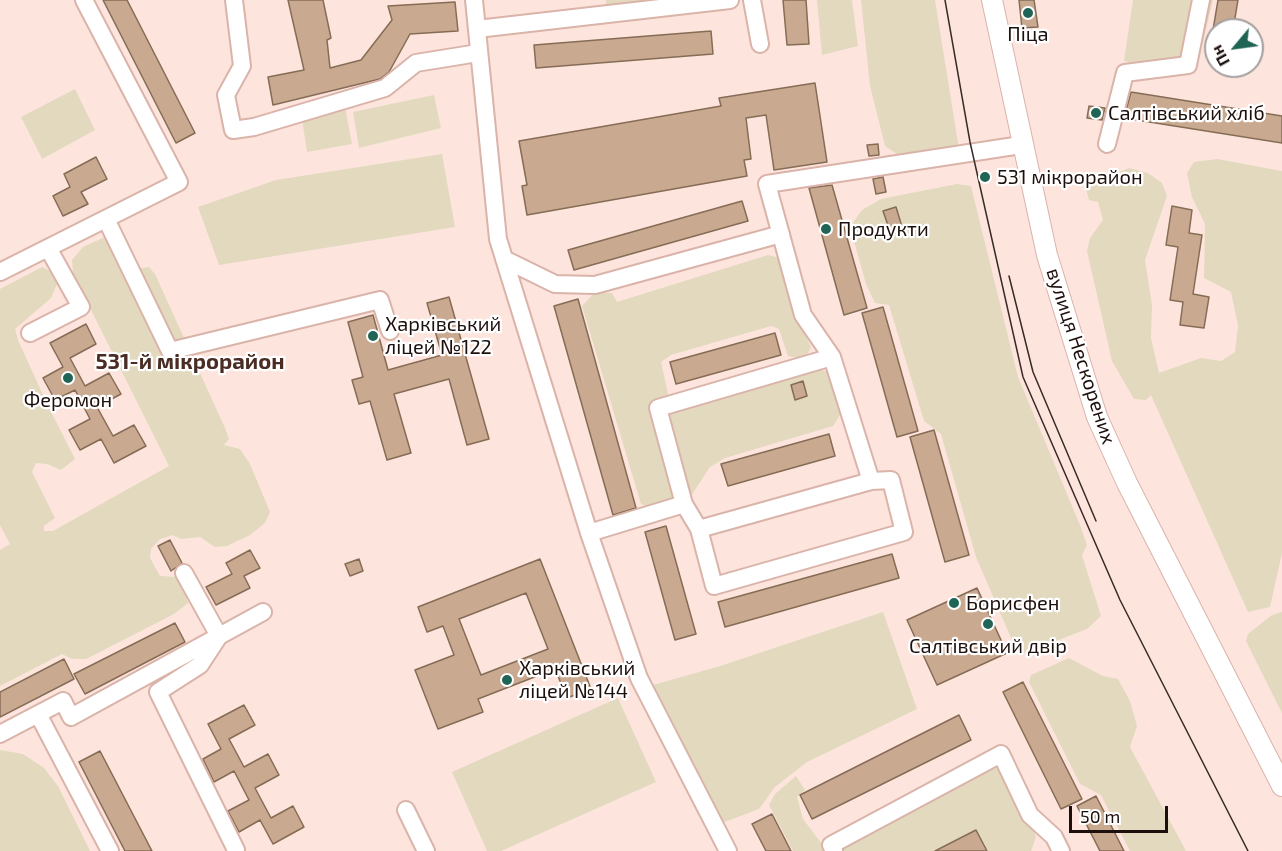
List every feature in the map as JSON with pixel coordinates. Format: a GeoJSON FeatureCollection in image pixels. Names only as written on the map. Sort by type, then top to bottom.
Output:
{"type":"FeatureCollection","features":[{"type":"Feature","properties":{"kind":"main road","name":"вулиця Нескорених"},"geometry":{"type":"LineString","coordinates":[[992,0],[1021,145],[1047,255],[1097,417],[1132,493],[1282,786]]}},
{"type":"Feature","properties":{"kind":"lane"},"geometry":{"type":"LineString","coordinates":[[0,272],[179,182],[84,0]]}},
{"type":"Feature","properties":{"kind":"lane"},"geometry":{"type":"LineString","coordinates":[[234,0],[242,66],[226,95],[233,130],[254,127],[385,88],[416,63],[478,53]]}},
{"type":"Feature","properties":{"kind":"lane"},"geometry":{"type":"LineString","coordinates":[[474,0],[498,239],[589,533],[642,688],[728,851]]}},
{"type":"Feature","properties":{"kind":"lane"},"geometry":{"type":"LineString","coordinates":[[477,29],[730,0]]}},
{"type":"Feature","properties":{"kind":"lane"},"geometry":{"type":"LineString","coordinates":[[752,0],[760,44]]}},
{"type":"Feature","properties":{"kind":"lane"},"geometry":{"type":"LineString","coordinates":[[1107,144],[1125,73],[1188,65],[1201,0]]}},
{"type":"Feature","properties":{"kind":"lane"},"geometry":{"type":"LineString","coordinates":[[871,481],[832,357],[803,315],[767,184],[1021,145]]}},
{"type":"Feature","properties":{"kind":"lane"},"geometry":{"type":"LineString","coordinates":[[106,219],[170,351],[380,300],[390,331]]}},
{"type":"Feature","properties":{"kind":"lane"},"geometry":{"type":"LineString","coordinates":[[504,259],[555,284],[595,285],[781,234]]}},
{"type":"Feature","properties":{"kind":"lane"},"geometry":{"type":"LineString","coordinates":[[30,333],[81,307],[48,248]]}},
{"type":"Feature","properties":{"kind":"lane"},"geometry":{"type":"LineString","coordinates":[[699,529],[871,481],[891,480],[904,532],[714,586],[699,529],[684,504],[658,408],[832,357]]}},
{"type":"Feature","properties":{"kind":"lane"},"geometry":{"type":"LineString","coordinates":[[589,533],[684,504]]}},
{"type":"Feature","properties":{"kind":"lane"},"geometry":{"type":"LineString","coordinates":[[184,573],[219,636]]}},
{"type":"Feature","properties":{"kind":"lane"},"geometry":{"type":"LineString","coordinates":[[0,734],[63,701],[71,717],[263,612]]}},
{"type":"Feature","properties":{"kind":"lane"},"geometry":{"type":"LineString","coordinates":[[219,636],[200,665],[158,692],[236,850]]}},
{"type":"Feature","properties":{"kind":"lane"},"geometry":{"type":"LineString","coordinates":[[38,714],[110,851]]}},
{"type":"Feature","properties":{"kind":"lane"},"geometry":{"type":"LineString","coordinates":[[834,851],[831,845],[1001,754],[1030,815],[1054,837],[1061,851]]}},
{"type":"Feature","properties":{"kind":"lane"},"geometry":{"type":"LineString","coordinates":[[406,810],[426,851]]}},
{"type":"Feature","properties":{"kind":"shaded area"},"geometry":{"type":"Polygon","coordinates":[[[606,0],[675,0],[606,8],[606,0]]]}},
{"type":"Feature","properties":{"kind":"shaded area"},"geometry":{"type":"Polygon","coordinates":[[[817,0],[852,0],[858,46],[822,55],[817,0]]]}},
{"type":"Feature","properties":{"kind":"shaded area"},"geometry":{"type":"Polygon","coordinates":[[[861,0],[935,0],[959,149],[900,156],[885,146],[870,86],[861,0]]]}},
{"type":"Feature","properties":{"kind":"shaded area"},"geometry":{"type":"Polygon","coordinates":[[[1133,0],[1213,0],[1209,18],[1204,18],[1204,37],[1200,54],[1139,64],[1124,61],[1133,0]]]}},
{"type":"Feature","properties":{"kind":"shaded area"},"geometry":{"type":"Polygon","coordinates":[[[75,89],[95,130],[42,159],[21,117],[75,89]]]}},
{"type":"Feature","properties":{"kind":"shaded area"},"geometry":{"type":"Polygon","coordinates":[[[434,95],[441,128],[359,148],[353,112],[434,95]]]}},
{"type":"Feature","properties":{"kind":"shaded area"},"geometry":{"type":"Polygon","coordinates":[[[345,107],[352,144],[307,152],[302,119],[345,107]]]}},
{"type":"Feature","properties":{"kind":"shaded area"},"geometry":{"type":"Polygon","coordinates":[[[442,154],[455,227],[219,265],[198,207],[276,180],[442,154]]]}},
{"type":"Feature","properties":{"kind":"shaded area"},"geometry":{"type":"Polygon","coordinates":[[[1217,159],[1282,171],[1282,553],[1270,607],[1248,612],[1151,395],[1146,400],[1134,399],[1112,361],[1087,251],[1090,238],[1103,220],[1098,202],[1089,200],[1085,185],[1092,175],[1117,173],[1129,168],[1148,173],[1162,183],[1167,196],[1145,260],[1152,305],[1151,338],[1159,373],[1201,358],[1221,361],[1235,352],[1238,325],[1231,292],[1204,278],[1205,224],[1192,197],[1187,173],[1194,162],[1217,159]]]}},
{"type":"Feature","properties":{"kind":"shaded area"},"geometry":{"type":"Polygon","coordinates":[[[957,184],[971,186],[1018,377],[1087,545],[1082,555],[1101,616],[1087,629],[1025,653],[1015,647],[976,557],[941,434],[924,421],[889,305],[875,303],[866,284],[850,227],[862,210],[881,199],[957,184]]]}},
{"type":"Feature","properties":{"kind":"shaded area"},"geometry":{"type":"Polygon","coordinates":[[[107,236],[137,269],[149,267],[155,274],[225,428],[229,439],[224,445],[240,449],[250,464],[270,512],[265,523],[250,535],[227,546],[215,547],[200,537],[181,539],[173,535],[160,539],[151,549],[150,558],[160,576],[177,577],[186,593],[188,603],[174,614],[86,659],[72,659],[62,654],[0,686],[0,550],[10,544],[0,525],[0,289],[42,267],[50,271],[57,284],[51,298],[15,329],[48,406],[75,459],[61,470],[47,464],[36,463],[32,472],[55,518],[44,526],[44,531],[53,531],[169,466],[73,274],[72,260],[83,247],[107,236]]]}},
{"type":"Feature","properties":{"kind":"shaded area"},"geometry":{"type":"Polygon","coordinates":[[[768,255],[780,258],[798,321],[811,347],[807,355],[798,358],[788,356],[779,329],[771,326],[671,355],[661,362],[669,398],[819,369],[828,372],[840,415],[833,426],[725,458],[710,467],[689,499],[654,508],[641,504],[582,306],[595,292],[612,293],[617,302],[768,255]]]}},
{"type":"Feature","properties":{"kind":"shaded area"},"geometry":{"type":"Polygon","coordinates":[[[883,612],[917,709],[807,762],[775,787],[759,809],[714,826],[642,688],[717,667],[883,612]]]}},
{"type":"Feature","properties":{"kind":"shaded area"},"geometry":{"type":"Polygon","coordinates":[[[1282,612],[1282,713],[1246,641],[1248,634],[1272,615],[1282,612]]]}},
{"type":"Feature","properties":{"kind":"shaded area"},"geometry":{"type":"Polygon","coordinates":[[[1069,658],[1103,676],[1118,679],[1130,701],[1137,726],[1130,747],[1186,851],[1130,851],[1101,795],[1080,784],[1029,682],[1031,675],[1069,658]]]}},
{"type":"Feature","properties":{"kind":"shaded area"},"geometry":{"type":"Polygon","coordinates":[[[618,698],[656,782],[501,851],[487,851],[452,772],[618,698]]]}},
{"type":"Feature","properties":{"kind":"shaded area"},"geometry":{"type":"Polygon","coordinates":[[[0,750],[23,754],[44,768],[58,786],[90,851],[0,851],[0,750]]]}},
{"type":"Feature","properties":{"kind":"shaded area"},"geometry":{"type":"Polygon","coordinates":[[[1000,768],[1033,826],[1036,837],[1031,851],[793,851],[769,805],[775,794],[796,776],[805,790],[797,797],[803,819],[825,848],[989,769],[1000,768]]]}},
{"type":"Feature","properties":{"kind":"building"},"geometry":{"type":"Polygon","coordinates":[[[103,0],[127,0],[195,133],[176,143],[103,0]]]}},
{"type":"Feature","properties":{"kind":"building"},"geometry":{"type":"Polygon","coordinates":[[[288,0],[323,0],[331,38],[327,40],[330,68],[361,60],[392,20],[388,6],[455,2],[458,31],[410,34],[389,72],[380,79],[273,105],[268,77],[304,70],[288,0]]]}},
{"type":"Feature","properties":{"kind":"building"},"geometry":{"type":"Polygon","coordinates":[[[783,0],[806,0],[809,44],[787,45],[783,0]]]}},
{"type":"Feature","properties":{"kind":"building","name":"Піца"},"geometry":{"type":"Polygon","coordinates":[[[1019,0],[1034,0],[1038,27],[1022,28],[1019,0]]]}},
{"type":"Feature","properties":{"kind":"building"},"geometry":{"type":"Polygon","coordinates":[[[1218,0],[1238,0],[1235,18],[1215,18],[1218,0]]]}},
{"type":"Feature","properties":{"kind":"building"},"geometry":{"type":"Polygon","coordinates":[[[711,31],[713,54],[536,68],[534,45],[711,31]]]}},
{"type":"Feature","properties":{"kind":"building"},"geometry":{"type":"Polygon","coordinates":[[[815,83],[827,162],[774,170],[766,115],[746,118],[751,159],[744,160],[747,176],[527,215],[522,186],[527,185],[519,141],[721,106],[719,98],[815,83]]]}},
{"type":"Feature","properties":{"kind":"building"},"geometry":{"type":"Polygon","coordinates":[[[1131,92],[1282,116],[1282,143],[1124,118],[1131,92]]]}},
{"type":"Feature","properties":{"kind":"building","name":"Салтівський хліб"},"geometry":{"type":"Polygon","coordinates":[[[1089,106],[1105,108],[1102,120],[1087,118],[1089,106]]]}},
{"type":"Feature","properties":{"kind":"building"},"geometry":{"type":"Polygon","coordinates":[[[878,144],[879,155],[869,156],[867,145],[878,144]]]}},
{"type":"Feature","properties":{"kind":"building"},"geometry":{"type":"Polygon","coordinates":[[[96,157],[107,179],[81,192],[88,204],[63,216],[53,196],[70,187],[64,174],[96,157]]]}},
{"type":"Feature","properties":{"kind":"building"},"geometry":{"type":"Polygon","coordinates":[[[883,177],[886,192],[876,194],[873,179],[883,177]]]}},
{"type":"Feature","properties":{"kind":"building"},"geometry":{"type":"Polygon","coordinates":[[[832,185],[867,308],[844,315],[809,188],[832,185]]]}},
{"type":"Feature","properties":{"kind":"building"},"geometry":{"type":"Polygon","coordinates":[[[742,201],[748,221],[574,270],[568,250],[742,201]]]}},
{"type":"Feature","properties":{"kind":"building"},"geometry":{"type":"Polygon","coordinates":[[[1172,206],[1192,210],[1189,233],[1202,235],[1193,294],[1209,297],[1204,328],[1180,325],[1183,302],[1170,300],[1178,247],[1166,245],[1172,206]]]}},
{"type":"Feature","properties":{"kind":"building"},"geometry":{"type":"Polygon","coordinates":[[[896,207],[903,230],[891,234],[883,211],[896,207]]]}},
{"type":"Feature","properties":{"kind":"building"},"geometry":{"type":"Polygon","coordinates":[[[449,297],[489,439],[467,445],[449,379],[394,394],[411,453],[387,460],[370,401],[359,404],[352,380],[363,377],[348,322],[373,315],[388,370],[442,355],[427,303],[449,297]]]}},
{"type":"Feature","properties":{"kind":"building"},"geometry":{"type":"Polygon","coordinates":[[[578,299],[636,508],[613,515],[554,306],[578,299]]]}},
{"type":"Feature","properties":{"kind":"building"},"geometry":{"type":"Polygon","coordinates":[[[883,307],[918,431],[897,437],[862,313],[883,307]]]}},
{"type":"Feature","properties":{"kind":"building"},"geometry":{"type":"Polygon","coordinates":[[[86,324],[96,344],[70,358],[85,386],[109,373],[121,394],[97,407],[113,436],[134,425],[146,446],[114,463],[101,439],[80,450],[69,430],[90,419],[75,390],[55,400],[43,378],[63,367],[50,343],[86,324]]]}},
{"type":"Feature","properties":{"kind":"building"},"geometry":{"type":"Polygon","coordinates":[[[775,333],[781,355],[676,384],[670,362],[775,333]]]}},
{"type":"Feature","properties":{"kind":"building"},"geometry":{"type":"Polygon","coordinates":[[[803,381],[807,396],[795,400],[791,385],[803,381]]]}},
{"type":"Feature","properties":{"kind":"building"},"geometry":{"type":"Polygon","coordinates":[[[934,430],[969,555],[945,562],[910,437],[934,430]]]}},
{"type":"Feature","properties":{"kind":"building"},"geometry":{"type":"Polygon","coordinates":[[[829,434],[835,456],[728,486],[721,464],[829,434]]]}},
{"type":"Feature","properties":{"kind":"building"},"geometry":{"type":"Polygon","coordinates":[[[666,526],[696,634],[675,640],[645,532],[666,526]]]}},
{"type":"Feature","properties":{"kind":"building"},"geometry":{"type":"Polygon","coordinates":[[[170,540],[182,563],[171,571],[158,546],[170,540]]]}},
{"type":"Feature","properties":{"kind":"building"},"geometry":{"type":"Polygon","coordinates":[[[250,550],[260,568],[244,576],[250,588],[216,605],[206,587],[232,574],[226,563],[250,550]]]}},
{"type":"Feature","properties":{"kind":"building"},"geometry":{"type":"Polygon","coordinates":[[[892,554],[899,578],[725,627],[718,602],[892,554]]]}},
{"type":"Feature","properties":{"kind":"building"},"geometry":{"type":"Polygon","coordinates":[[[359,559],[363,571],[350,576],[345,564],[359,559]]]}},
{"type":"Feature","properties":{"kind":"building"},"geometry":{"type":"Polygon","coordinates":[[[540,559],[591,689],[567,698],[555,669],[478,699],[483,712],[438,729],[415,670],[454,655],[443,626],[427,632],[418,607],[540,559]],[[526,593],[459,619],[481,675],[548,649],[526,593]]]}},
{"type":"Feature","properties":{"kind":"building"},"geometry":{"type":"Polygon","coordinates":[[[977,588],[1007,653],[937,685],[907,620],[977,588]]]}},
{"type":"Feature","properties":{"kind":"building"},"geometry":{"type":"Polygon","coordinates":[[[175,623],[185,642],[85,694],[74,674],[175,623]]]}},
{"type":"Feature","properties":{"kind":"building"},"geometry":{"type":"Polygon","coordinates":[[[64,659],[74,679],[0,717],[0,692],[64,659]]]}},
{"type":"Feature","properties":{"kind":"building"},"geometry":{"type":"Polygon","coordinates":[[[1023,682],[1082,799],[1061,809],[1003,692],[1023,682]]]}},
{"type":"Feature","properties":{"kind":"building"},"geometry":{"type":"Polygon","coordinates":[[[244,705],[255,725],[229,739],[244,767],[268,754],[279,775],[255,788],[271,818],[293,806],[304,827],[273,844],[260,820],[239,832],[228,811],[249,800],[234,771],[214,782],[203,759],[221,749],[208,724],[244,705]]]}},
{"type":"Feature","properties":{"kind":"building"},"geometry":{"type":"Polygon","coordinates":[[[959,715],[971,740],[812,819],[800,795],[959,715]]]}},
{"type":"Feature","properties":{"kind":"building"},"geometry":{"type":"Polygon","coordinates":[[[100,751],[152,851],[125,851],[79,762],[100,751]]]}},
{"type":"Feature","properties":{"kind":"building"},"geometry":{"type":"Polygon","coordinates":[[[1096,796],[1124,851],[1100,851],[1077,806],[1096,796]]]}},
{"type":"Feature","properties":{"kind":"building"},"geometry":{"type":"Polygon","coordinates":[[[772,814],[791,851],[766,851],[752,824],[772,814]]]}},
{"type":"Feature","properties":{"kind":"building"},"geometry":{"type":"Polygon","coordinates":[[[976,830],[987,851],[935,851],[976,830]]]}},
{"type":"Feature","properties":{"kind":"tram line"},"geometry":{"type":"LineString","coordinates":[[945,0],[970,142],[1023,377],[1120,600],[1248,851]]}},
{"type":"Feature","properties":{"kind":"tram line"},"geometry":{"type":"LineString","coordinates":[[1009,276],[1033,372],[1096,521]]}},
{"type":"Feature","properties":{"kind":"place","name":"Піца"},"geometry":{"type":"Point","coordinates":[1028,13]}},
{"type":"Feature","properties":{"kind":"place","name":"Салтівський хліб"},"geometry":{"type":"Point","coordinates":[1096,113]}},
{"type":"Feature","properties":{"kind":"place","name":"531 мікрорайон"},"geometry":{"type":"Point","coordinates":[985,177]}},
{"type":"Feature","properties":{"kind":"place","name":"Продукти"},"geometry":{"type":"Point","coordinates":[826,229]}},
{"type":"Feature","properties":{"kind":"place","name":"Харківський ліцей №122"},"geometry":{"type":"Point","coordinates":[373,336]}},
{"type":"Feature","properties":{"kind":"place","name":"Феромон"},"geometry":{"type":"Point","coordinates":[68,378]}},
{"type":"Feature","properties":{"kind":"place","name":"Борисфен"},"geometry":{"type":"Point","coordinates":[954,603]}},
{"type":"Feature","properties":{"kind":"place","name":"Салтівський двір"},"geometry":{"type":"Point","coordinates":[988,624]}},
{"type":"Feature","properties":{"kind":"place","name":"Харківський ліцей №144"},"geometry":{"type":"Point","coordinates":[507,680]}},
{"type":"Feature","properties":{"kind":"district","name":"531-й мікрорайон"},"geometry":{"type":"Point","coordinates":[190,362]}}]}
